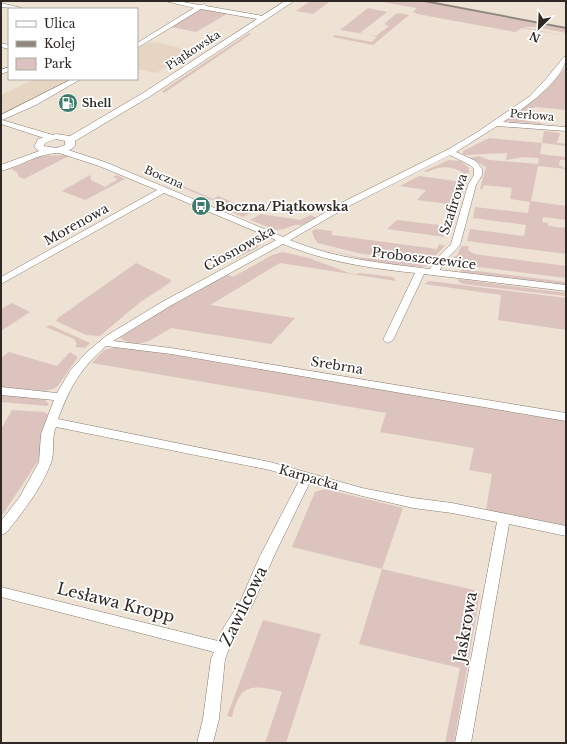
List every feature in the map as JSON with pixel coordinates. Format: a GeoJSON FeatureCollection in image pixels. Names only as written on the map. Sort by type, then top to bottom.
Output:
{"type":"FeatureCollection","features":[{"type":"Feature","properties":{"kind":"main road","name":"Piątkowska"},"geometry":{"type":"LineString","coordinates":[[47,147],[67,141],[108,118],[146,95],[290,1]]}},
{"type":"Feature","properties":{"kind":"main road"},"geometry":{"type":"LineString","coordinates":[[1,167],[47,147],[50,137],[67,141]]}},
{"type":"Feature","properties":{"kind":"street"},"geometry":{"type":"LineString","coordinates":[[168,1],[263,18]]}},
{"type":"Feature","properties":{"kind":"street"},"geometry":{"type":"LineString","coordinates":[[138,45],[209,1]]}},
{"type":"Feature","properties":{"kind":"street"},"geometry":{"type":"LineString","coordinates":[[1,5],[15,8]]}},
{"type":"Feature","properties":{"kind":"street","name":"Ciosnowska"},"geometry":{"type":"LineString","coordinates":[[1,530],[24,501],[45,462],[47,434],[61,397],[74,373],[90,355],[104,343],[177,297],[335,212],[348,202],[450,152],[496,124],[533,98],[549,81],[566,58]]}},
{"type":"Feature","properties":{"kind":"street"},"geometry":{"type":"LineString","coordinates":[[1,118],[33,103],[75,80]]}},
{"type":"Feature","properties":{"kind":"street"},"geometry":{"type":"LineString","coordinates":[[1,122],[50,137]]}},
{"type":"Feature","properties":{"kind":"street","name":"Perłowa"},"geometry":{"type":"LineString","coordinates":[[496,124],[566,129]]}},
{"type":"Feature","properties":{"kind":"street","name":"Boczna"},"geometry":{"type":"LineString","coordinates":[[13,126],[47,147],[102,164],[282,240]]}},
{"type":"Feature","properties":{"kind":"street","name":"Boczna"},"geometry":{"type":"LineString","coordinates":[[67,141],[102,164]]}},
{"type":"Feature","properties":{"kind":"street","name":"Szafirowa"},"geometry":{"type":"LineString","coordinates":[[434,272],[438,263],[455,245],[472,186],[478,175],[478,169],[473,163],[450,152]]}},
{"type":"Feature","properties":{"kind":"street","name":"Morenowa"},"geometry":{"type":"LineString","coordinates":[[1,280],[163,190]]}},
{"type":"Feature","properties":{"kind":"street","name":"Proboszczewice"},"geometry":{"type":"LineString","coordinates":[[282,240],[309,251],[341,260],[363,264],[566,288]]}},
{"type":"Feature","properties":{"kind":"street"},"geometry":{"type":"LineString","coordinates":[[388,340],[411,289],[421,271]]}},
{"type":"Feature","properties":{"kind":"street","name":"Srebrna"},"geometry":{"type":"LineString","coordinates":[[104,343],[171,351],[566,417]]}},
{"type":"Feature","properties":{"kind":"street"},"geometry":{"type":"LineString","coordinates":[[1,391],[61,397]]}},
{"type":"Feature","properties":{"kind":"street","name":"Karpacka"},"geometry":{"type":"LineString","coordinates":[[52,422],[270,466],[362,492],[413,503],[452,508],[566,531]]}},
{"type":"Feature","properties":{"kind":"street","name":"Zawilcowa"},"geometry":{"type":"LineString","coordinates":[[205,743],[211,719],[218,659],[230,631],[246,604],[267,556],[307,476]]}},
{"type":"Feature","properties":{"kind":"street","name":"Jaskrowa"},"geometry":{"type":"LineString","coordinates":[[463,743],[486,610],[504,518]]}},
{"type":"Feature","properties":{"kind":"street","name":"Lesława Kropp"},"geometry":{"type":"LineString","coordinates":[[1,592],[223,648]]}},
{"type":"Feature","properties":{"kind":"shaded area"},"geometry":{"type":"Polygon","coordinates":[[[156,42],[192,51],[156,73],[138,69],[138,48],[148,43],[156,42]]]}},
{"type":"Feature","properties":{"kind":"shaded area"},"geometry":{"type":"Polygon","coordinates":[[[33,80],[68,80],[4,113],[1,112],[1,95],[33,80]]]}},
{"type":"Feature","properties":{"kind":"green space"},"geometry":{"type":"Polygon","coordinates":[[[310,1],[329,2],[313,14],[296,11],[310,1]]]}},
{"type":"Feature","properties":{"kind":"green space"},"geometry":{"type":"Polygon","coordinates":[[[376,1],[418,1],[566,29],[566,33],[536,27],[523,27],[566,36],[522,28],[515,32],[417,14],[413,12],[417,8],[376,1]]]}},
{"type":"Feature","properties":{"kind":"green space"},"geometry":{"type":"Polygon","coordinates":[[[368,8],[387,12],[360,33],[364,34],[340,30],[368,8]]]}},
{"type":"Feature","properties":{"kind":"green space"},"geometry":{"type":"Polygon","coordinates":[[[199,9],[227,14],[196,32],[171,27],[199,9]]]}},
{"type":"Feature","properties":{"kind":"green space"},"geometry":{"type":"Polygon","coordinates":[[[397,13],[409,15],[373,45],[333,37],[335,35],[372,42],[377,37],[369,35],[376,36],[389,26],[384,24],[397,13]]]}},
{"type":"Feature","properties":{"kind":"green space"},"geometry":{"type":"Polygon","coordinates":[[[249,33],[251,34],[164,93],[162,91],[249,33]]]}},
{"type":"Feature","properties":{"kind":"green space"},"geometry":{"type":"Polygon","coordinates":[[[566,67],[566,110],[535,107],[522,118],[527,121],[541,124],[505,121],[543,92],[566,67]]]}},
{"type":"Feature","properties":{"kind":"green space"},"geometry":{"type":"Polygon","coordinates":[[[544,131],[560,133],[557,143],[566,144],[566,146],[542,143],[544,131]]]}},
{"type":"Feature","properties":{"kind":"green space"},"geometry":{"type":"Polygon","coordinates":[[[489,138],[542,143],[540,154],[566,157],[566,160],[560,160],[559,165],[566,169],[538,166],[531,201],[566,206],[566,220],[543,217],[542,222],[548,223],[548,226],[566,228],[566,254],[467,241],[470,229],[524,236],[526,225],[473,218],[475,207],[528,213],[530,202],[510,199],[512,188],[484,185],[482,189],[480,189],[486,167],[470,158],[479,156],[489,160],[538,164],[539,158],[523,157],[506,160],[507,153],[464,155],[463,151],[489,138]]]}},
{"type":"Feature","properties":{"kind":"green space"},"geometry":{"type":"Polygon","coordinates":[[[40,156],[69,156],[24,179],[19,177],[17,172],[11,169],[40,156]]]}},
{"type":"Feature","properties":{"kind":"green space"},"geometry":{"type":"Polygon","coordinates":[[[449,160],[461,161],[469,168],[469,173],[459,205],[417,200],[426,190],[400,186],[419,176],[462,182],[465,174],[455,169],[446,167],[427,172],[424,171],[449,160]]]}},
{"type":"Feature","properties":{"kind":"green space"},"geometry":{"type":"Polygon","coordinates":[[[90,175],[91,180],[105,187],[118,179],[113,177],[117,175],[125,179],[85,200],[62,191],[90,175]]]}},
{"type":"Feature","properties":{"kind":"green space"},"geometry":{"type":"Polygon","coordinates":[[[181,185],[213,199],[218,196],[254,211],[243,217],[234,213],[224,205],[179,186],[181,185]]]}},
{"type":"Feature","properties":{"kind":"green space"},"geometry":{"type":"Polygon","coordinates":[[[261,214],[300,220],[311,215],[316,218],[302,225],[295,225],[276,230],[250,220],[261,214]]]}},
{"type":"Feature","properties":{"kind":"green space"},"geometry":{"type":"Polygon","coordinates":[[[397,220],[448,226],[444,237],[387,229],[397,220]]]}},
{"type":"Feature","properties":{"kind":"green space"},"geometry":{"type":"Polygon","coordinates":[[[316,229],[332,231],[332,235],[437,249],[439,244],[445,246],[430,261],[362,254],[318,243],[314,238],[312,231],[316,229]]]}},
{"type":"Feature","properties":{"kind":"green space"},"geometry":{"type":"Polygon","coordinates":[[[257,236],[261,238],[262,242],[257,248],[237,258],[230,254],[258,239],[257,236]]]}},
{"type":"Feature","properties":{"kind":"green space"},"geometry":{"type":"Polygon","coordinates":[[[461,246],[469,246],[468,250],[474,254],[566,266],[566,278],[447,263],[458,254],[461,246]]]}},
{"type":"Feature","properties":{"kind":"green space"},"geometry":{"type":"Polygon","coordinates":[[[320,248],[357,257],[422,264],[427,266],[421,267],[372,262],[320,248]]]}},
{"type":"Feature","properties":{"kind":"green space"},"geometry":{"type":"Polygon","coordinates":[[[283,252],[309,258],[349,273],[393,277],[396,281],[280,263],[210,305],[295,318],[271,344],[171,328],[147,342],[127,342],[120,338],[149,317],[227,274],[233,277],[272,255],[283,252]]]}},
{"type":"Feature","properties":{"kind":"green space"},"geometry":{"type":"Polygon","coordinates":[[[136,263],[171,280],[171,282],[139,303],[100,336],[86,335],[56,321],[58,318],[136,263]]]}},
{"type":"Feature","properties":{"kind":"green space"},"geometry":{"type":"Polygon","coordinates":[[[461,269],[566,282],[566,285],[460,272],[461,269]]]}},
{"type":"Feature","properties":{"kind":"green space"},"geometry":{"type":"Polygon","coordinates":[[[458,279],[566,293],[566,296],[463,284],[459,282],[458,279]]]}},
{"type":"Feature","properties":{"kind":"green space"},"geometry":{"type":"Polygon","coordinates":[[[429,281],[566,298],[566,330],[498,320],[501,295],[424,284],[429,281]]]}},
{"type":"Feature","properties":{"kind":"green space"},"geometry":{"type":"Polygon","coordinates":[[[12,303],[30,312],[1,331],[1,309],[12,303]]]}},
{"type":"Feature","properties":{"kind":"green space"},"geometry":{"type":"Polygon","coordinates":[[[50,325],[90,343],[85,348],[75,347],[77,344],[74,339],[46,327],[50,325]]]}},
{"type":"Feature","properties":{"kind":"green space"},"geometry":{"type":"Polygon","coordinates":[[[117,347],[168,354],[566,421],[566,527],[486,510],[492,474],[469,470],[474,448],[380,432],[386,413],[92,363],[104,350],[117,347]]]}},
{"type":"Feature","properties":{"kind":"green space"},"geometry":{"type":"Polygon","coordinates":[[[9,352],[57,366],[70,352],[78,357],[58,386],[44,391],[1,387],[1,358],[9,352]]]}},
{"type":"Feature","properties":{"kind":"green space"},"geometry":{"type":"Polygon","coordinates":[[[1,394],[45,400],[49,404],[47,406],[1,402],[1,394]]]}},
{"type":"Feature","properties":{"kind":"green space"},"geometry":{"type":"Polygon","coordinates":[[[12,410],[43,412],[48,414],[38,461],[1,517],[1,429],[12,410]]]}},
{"type":"Feature","properties":{"kind":"green space"},"geometry":{"type":"Polygon","coordinates":[[[325,489],[403,508],[382,569],[292,547],[315,492],[325,489]]]}},
{"type":"Feature","properties":{"kind":"green space"},"geometry":{"type":"Polygon","coordinates":[[[382,569],[474,590],[480,594],[454,743],[445,743],[460,668],[359,644],[382,569]]]}},
{"type":"Feature","properties":{"kind":"green space"},"geometry":{"type":"Polygon","coordinates":[[[263,620],[321,634],[286,743],[265,743],[282,692],[260,688],[249,689],[239,698],[232,717],[227,716],[263,620]]]}},
{"type":"Feature","properties":{"kind":"railway"},"geometry":{"type":"LineString","coordinates":[[424,1],[566,28]]}},
{"type":"Feature","properties":{"kind":"place","name":"Shell"},"geometry":{"type":"Point","coordinates":[68,103]}},
{"type":"Feature","properties":{"kind":"place","name":"Boczna/Piątkowska"},"geometry":{"type":"Point","coordinates":[201,206]}}]}
